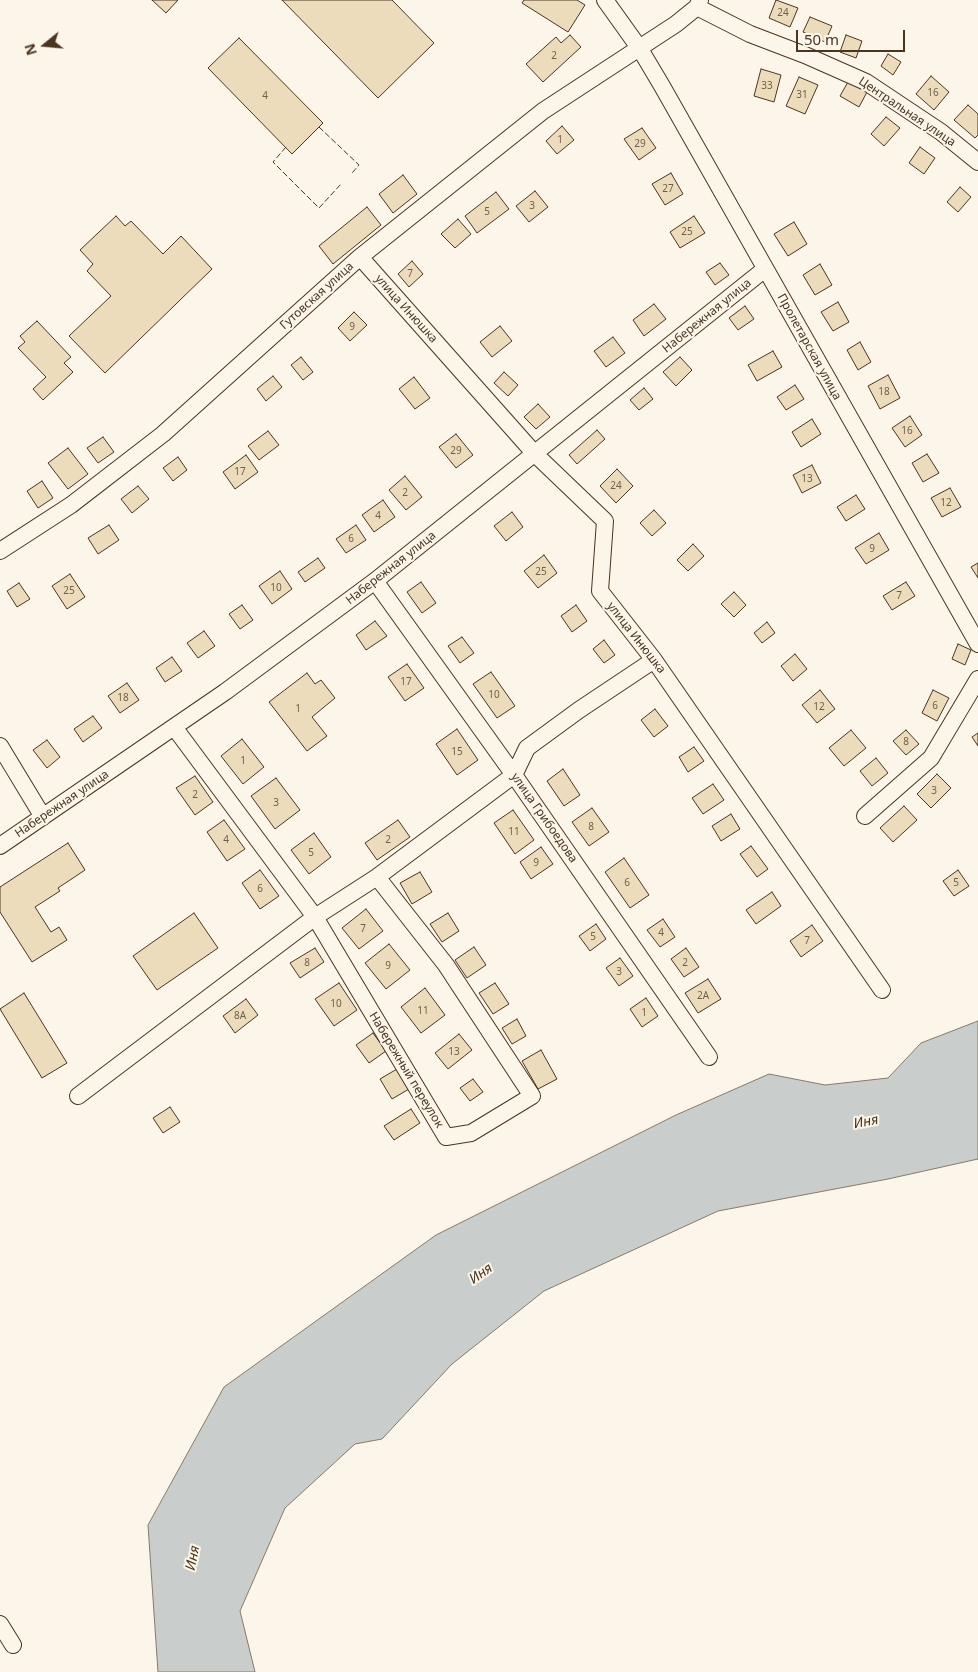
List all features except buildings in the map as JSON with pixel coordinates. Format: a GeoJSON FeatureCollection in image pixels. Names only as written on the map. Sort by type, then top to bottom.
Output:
{"type":"FeatureCollection","features":[{"type":"Feature","properties":{"kind":"street","name":"Пролетарская улица"},"geometry":{"type":"LineString","coordinates":[[605,0],[640,49],[978,644]]}},
{"type":"Feature","properties":{"kind":"street","name":"Гутовская улица"},"geometry":{"type":"LineString","coordinates":[[0,551],[71,505],[163,434],[360,257],[543,111],[676,24],[698,3]]}},
{"type":"Feature","properties":{"kind":"street","name":"Центральная улица"},"geometry":{"type":"LineString","coordinates":[[698,3],[750,34],[805,55],[866,82],[941,132],[978,162]]}},
{"type":"Feature","properties":{"kind":"street","name":"улица Инюшка"},"geometry":{"type":"LineString","coordinates":[[360,257],[535,454],[605,521],[600,592],[654,660],[882,990]]}},
{"type":"Feature","properties":{"kind":"street","name":"Набережная улица"},"geometry":{"type":"LineString","coordinates":[[0,846],[225,692],[375,581],[766,269]]}},
{"type":"Feature","properties":{"kind":"street","name":"улица Грибоедова"},"geometry":{"type":"LineString","coordinates":[[375,581],[514,775],[709,1057]]}},
{"type":"Feature","properties":{"kind":"street"},"geometry":{"type":"LineString","coordinates":[[78,1096],[315,917],[377,877],[514,775],[527,748],[579,710],[654,660]]}},
{"type":"Feature","properties":{"kind":"street"},"geometry":{"type":"LineString","coordinates":[[865,816],[931,758],[978,679]]}},
{"type":"Feature","properties":{"kind":"street","name":"Набережный переулок"},"geometry":{"type":"LineString","coordinates":[[174,727],[315,917],[446,1137],[471,1133],[532,1096],[446,966],[377,877]]}},
{"type":"Feature","properties":{"kind":"street"},"geometry":{"type":"LineString","coordinates":[[0,746],[43,817]]}},
{"type":"Feature","properties":{"kind":"street"},"geometry":{"type":"LineString","coordinates":[[0,1624],[13,1645]]}},
{"type":"Feature","properties":{"kind":"water","name":"Иня"},"geometry":{"type":"Polygon","coordinates":[[[978,1021],[978,1159],[888,1179],[718,1211],[544,1291],[452,1364],[382,1439],[355,1444],[285,1508],[240,1611],[255,1672],[158,1672],[148,1525],[224,1387],[436,1235],[676,1115],[769,1074],[825,1085],[888,1078],[921,1043],[978,1021]]]}},
{"type":"Feature","properties":{"kind":"fence"},"geometry":{"type":"LineString","coordinates":[[319,127],[359,165],[352,173]]}},
{"type":"Feature","properties":{"kind":"fence"},"geometry":{"type":"LineString","coordinates":[[286,147],[273,162],[319,208],[342,183]]}}]}
